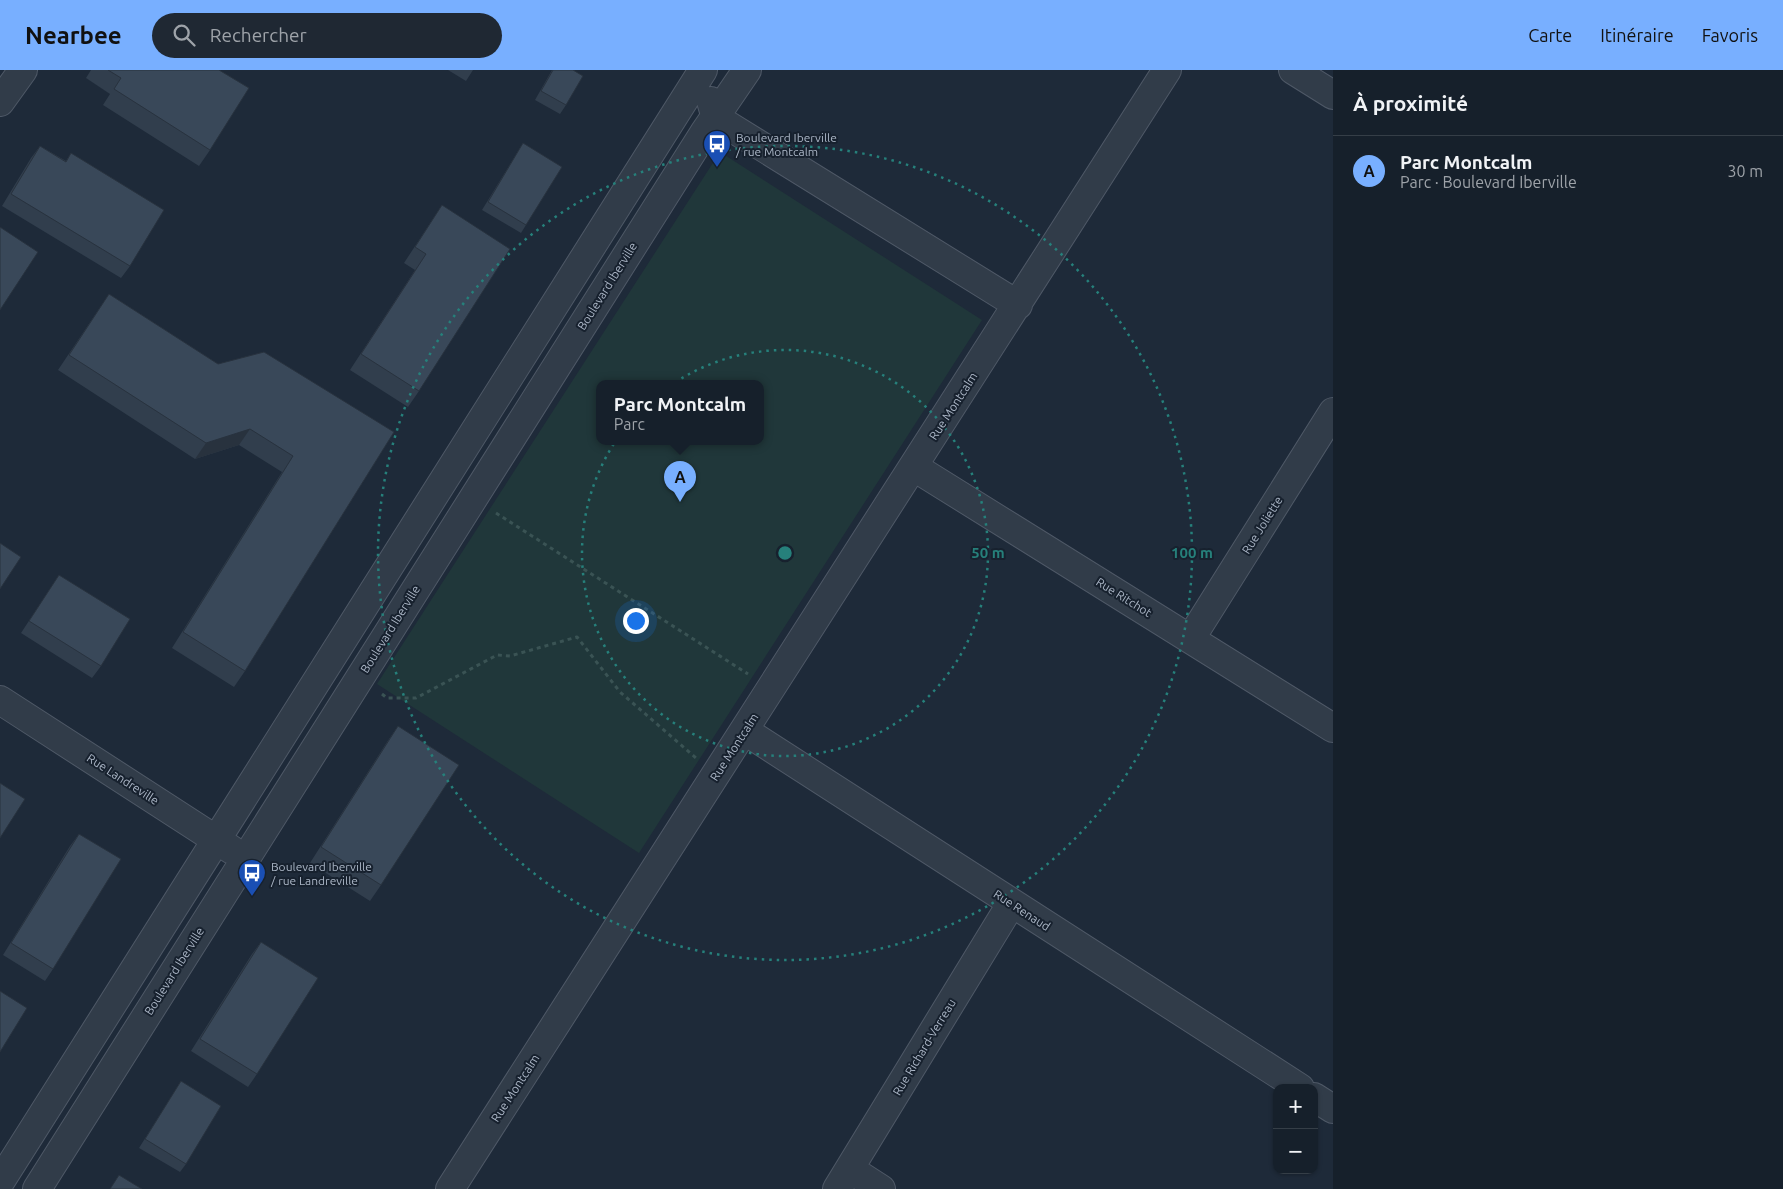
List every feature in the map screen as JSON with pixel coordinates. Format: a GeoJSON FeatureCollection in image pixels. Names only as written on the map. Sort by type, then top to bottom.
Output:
{"type":"FeatureCollection","features":[{"type":"Feature","properties":{"kind":"street"},"geometry":{"type":"LineString","coordinates":[[0,102],[23,70]]}},
{"type":"Feature","properties":{"kind":"street"},"geometry":{"type":"LineString","coordinates":[[703,70],[716,118],[1018,305]]}},
{"type":"Feature","properties":{"kind":"street"},"geometry":{"type":"LineString","coordinates":[[0,1182],[218,840],[703,70]]}},
{"type":"Feature","properties":{"kind":"street","name":"Boulevard Iberville"},"geometry":{"type":"LineString","coordinates":[[37,1189],[704,133],[747,70]]}},
{"type":"Feature","properties":{"kind":"street","name":"Rue Montcalm"},"geometry":{"type":"LineString","coordinates":[[450,1189],[1167,70]]}},
{"type":"Feature","properties":{"kind":"street"},"geometry":{"type":"LineString","coordinates":[[1293,70],[1333,95]]}},
{"type":"Feature","properties":{"kind":"street","name":"Rue Joliette"},"geometry":{"type":"LineString","coordinates":[[1191,638],[1333,412]]}},
{"type":"Feature","properties":{"kind":"street","name":"Rue Ritchot"},"geometry":{"type":"LineString","coordinates":[[914,467],[1333,728]]}},
{"type":"Feature","properties":{"kind":"street","name":"Rue Landreville"},"geometry":{"type":"LineString","coordinates":[[0,700],[245,859]]}},
{"type":"Feature","properties":{"kind":"street","name":"Rue Renaud"},"geometry":{"type":"LineString","coordinates":[[745,731],[1011,904],[1294,1084]]}},
{"type":"Feature","properties":{"kind":"street","name":"Rue Richard-Verreau"},"geometry":{"type":"LineString","coordinates":[[843,1179],[1011,904]]}},
{"type":"Feature","properties":{"kind":"street"},"geometry":{"type":"LineString","coordinates":[[1318,1100],[1333,1109]]}},
{"type":"Feature","properties":{"kind":"street"},"geometry":{"type":"LineString","coordinates":[[843,1179],[881,1189]]}},
{"type":"Feature","properties":{"kind":"path"},"geometry":{"type":"LineString","coordinates":[[473,498],[772,689]]}},
{"type":"Feature","properties":{"kind":"path"},"geometry":{"type":"LineString","coordinates":[[359,678],[387,698],[416,698],[496,655],[510,656],[577,637],[620,692],[716,775]]}},
{"type":"Feature","properties":{"kind":"green space"},"geometry":{"type":"Polygon","coordinates":[[[720,152],[982,320],[639,853],[377,684],[720,152]]]}},
{"type":"Feature","properties":{"kind":"building"},"geometry":{"type":"Polygon","coordinates":[[[108,70],[219,70],[249,88],[210,150],[114,89],[121,78],[108,70]]]}},
{"type":"Feature","properties":{"kind":"building"},"geometry":{"type":"Polygon","coordinates":[[[553,70],[573,70],[583,76],[566,105],[541,91],[553,70]]]}},
{"type":"Feature","properties":{"kind":"building"},"geometry":{"type":"Polygon","coordinates":[[[523,143],[562,167],[526,225],[488,202],[523,143]]]}},
{"type":"Feature","properties":{"kind":"building"},"geometry":{"type":"Polygon","coordinates":[[[40,146],[66,162],[71,153],[164,210],[130,266],[11,194],[40,146]]]}},
{"type":"Feature","properties":{"kind":"building"},"geometry":{"type":"Polygon","coordinates":[[[442,205],[510,249],[419,391],[361,354],[426,254],[415,247],[442,205]]]}},
{"type":"Feature","properties":{"kind":"building"},"geometry":{"type":"Polygon","coordinates":[[[0,227],[38,252],[0,310],[0,227]]]}},
{"type":"Feature","properties":{"kind":"building"},"geometry":{"type":"Polygon","coordinates":[[[109,294],[218,364],[264,352],[394,432],[245,671],[183,632],[293,456],[250,429],[206,443],[69,355],[109,294]]]}},
{"type":"Feature","properties":{"kind":"building"},"geometry":{"type":"Polygon","coordinates":[[[0,543],[21,557],[0,589],[0,543]]]}},
{"type":"Feature","properties":{"kind":"building"},"geometry":{"type":"Polygon","coordinates":[[[59,575],[130,619],[101,666],[29,621],[59,575]]]}},
{"type":"Feature","properties":{"kind":"building"},"geometry":{"type":"Polygon","coordinates":[[[398,726],[459,765],[381,885],[321,847],[398,726]]]}},
{"type":"Feature","properties":{"kind":"building"},"geometry":{"type":"Polygon","coordinates":[[[0,783],[25,799],[0,838],[0,783]]]}},
{"type":"Feature","properties":{"kind":"building"},"geometry":{"type":"Polygon","coordinates":[[[79,834],[121,859],[53,969],[11,943],[79,834]]]}},
{"type":"Feature","properties":{"kind":"building"},"geometry":{"type":"Polygon","coordinates":[[[261,942],[318,978],[257,1074],[200,1039],[261,942]]]}},
{"type":"Feature","properties":{"kind":"building"},"geometry":{"type":"Polygon","coordinates":[[[0,991],[27,1008],[0,1052],[0,991]]]}},
{"type":"Feature","properties":{"kind":"building"},"geometry":{"type":"Polygon","coordinates":[[[181,1081],[221,1106],[186,1164],[145,1139],[181,1081]]]}},
{"type":"Feature","properties":{"kind":"building"},"geometry":{"type":"Polygon","coordinates":[[[119,1175],[142,1189],[110,1189],[119,1175]]]}},
{"type":"Feature","properties":{"kind":"place","name":"Boulevard Iberville / rue Montcalm"},"geometry":{"type":"Point","coordinates":[717,168]}},
{"type":"Feature","properties":{"kind":"place","name":"Parc Montcalm"},"geometry":{"type":"Point","coordinates":[680,502]}},
{"type":"Feature","properties":{"kind":"place","name":"Boulevard Iberville / rue Landreville"},"geometry":{"type":"Point","coordinates":[252,897]}}]}
